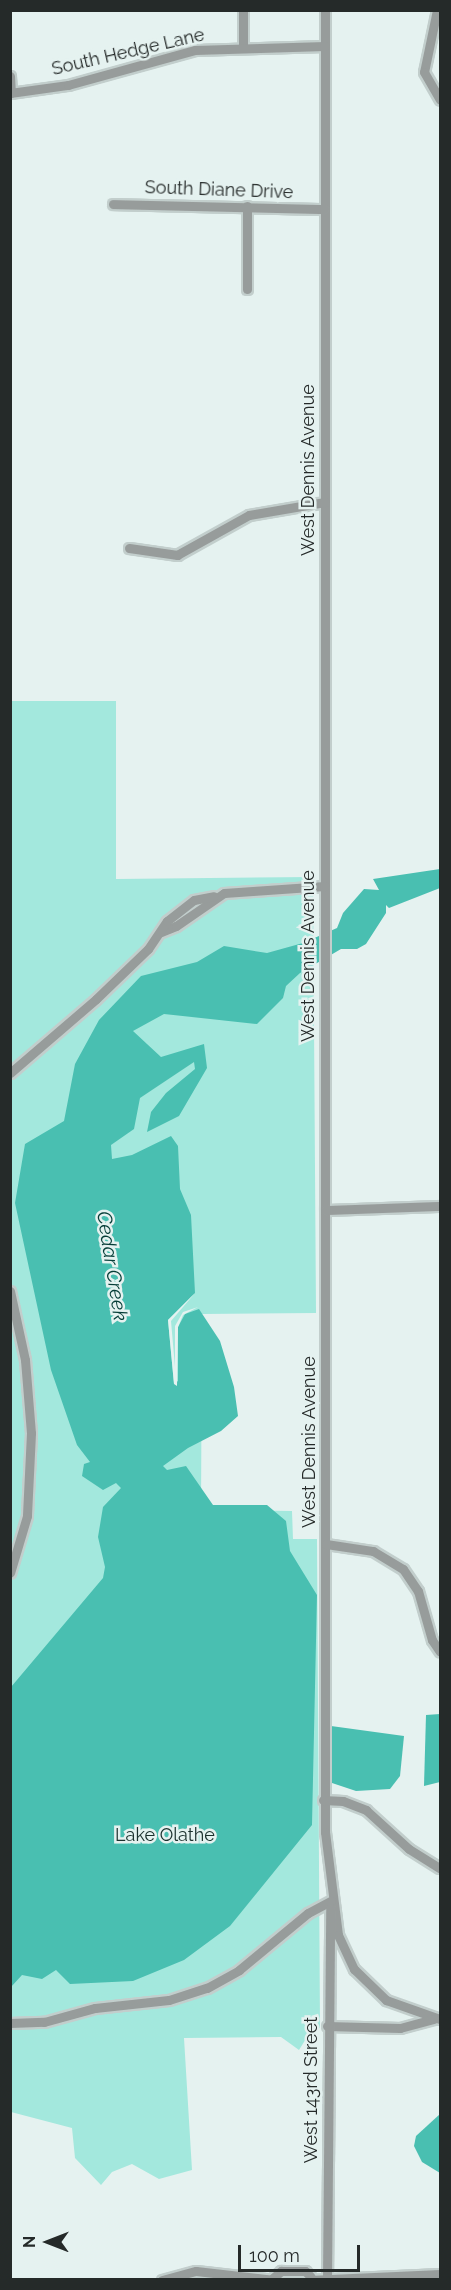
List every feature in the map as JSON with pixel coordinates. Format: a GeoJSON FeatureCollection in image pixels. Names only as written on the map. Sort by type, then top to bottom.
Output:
{"type":"FeatureCollection","features":[{"type":"Feature","properties":{"kind":"street"},"geometry":{"type":"LineString","coordinates":[[243,10],[243,46]]}},
{"type":"Feature","properties":{"kind":"street","name":"West Dennis Avenue"},"geometry":{"type":"LineString","coordinates":[[325,10],[326,1544],[323,1800],[331,1901]]}},
{"type":"Feature","properties":{"kind":"street"},"geometry":{"type":"LineString","coordinates":[[437,10],[424,72],[441,100]]}},
{"type":"Feature","properties":{"kind":"street","name":"South Hedge Lane"},"geometry":{"type":"LineString","coordinates":[[11,93],[68,85],[195,50],[243,46],[325,46]]}},
{"type":"Feature","properties":{"kind":"street"},"geometry":{"type":"LineString","coordinates":[[10,76],[11,93]]}},
{"type":"Feature","properties":{"kind":"street","name":"South Diane Drive"},"geometry":{"type":"LineString","coordinates":[[113,204],[325,209]]}},
{"type":"Feature","properties":{"kind":"street"},"geometry":{"type":"LineString","coordinates":[[247,206],[247,289]]}},
{"type":"Feature","properties":{"kind":"street"},"geometry":{"type":"LineString","coordinates":[[129,548],[177,555],[249,515],[325,502]]}},
{"type":"Feature","properties":{"kind":"street"},"geometry":{"type":"LineString","coordinates":[[10,1072],[96,999],[161,932],[208,905],[214,896],[236,890],[325,886]]}},
{"type":"Feature","properties":{"kind":"street"},"geometry":{"type":"LineString","coordinates":[[325,1210],[441,1206]]}},
{"type":"Feature","properties":{"kind":"street"},"geometry":{"type":"LineString","coordinates":[[10,1291],[25,1360],[31,1433],[27,1516],[10,1573]]}},
{"type":"Feature","properties":{"kind":"street"},"geometry":{"type":"LineString","coordinates":[[326,1544],[373,1551],[403,1569],[418,1591],[432,1640],[441,1652]]}},
{"type":"Feature","properties":{"kind":"street"},"geometry":{"type":"LineString","coordinates":[[323,1800],[343,1801],[366,1810],[409,1849],[441,1868]]}},
{"type":"Feature","properties":{"kind":"street"},"geometry":{"type":"LineString","coordinates":[[10,2023],[44,2022],[95,2008],[169,2000],[207,1988],[239,1970],[308,1913],[331,1901],[341,1943],[364,1982],[393,2004],[437,2019]]}},
{"type":"Feature","properties":{"kind":"street","name":"West 143rd Street"},"geometry":{"type":"LineString","coordinates":[[327,2278],[327,2026],[331,1901]]}},
{"type":"Feature","properties":{"kind":"street"},"geometry":{"type":"LineString","coordinates":[[327,2026],[400,2028],[437,2019]]}},
{"type":"Feature","properties":{"kind":"street"},"geometry":{"type":"LineString","coordinates":[[162,2280],[196,2271],[273,2279],[280,2271],[304,2271],[310,2278],[414,2278],[441,2274]]}},
{"type":"Feature","properties":{"kind":"green space","name":"Lake Olathe"},"geometry":{"type":"Polygon","coordinates":[[[10,701],[116,701],[116,879],[313,877],[316,1313],[202,1314],[201,1510],[292,1511],[293,1539],[317,1539],[320,2028],[312,2029],[299,2050],[281,2037],[184,2038],[192,2170],[159,2179],[132,2164],[112,2172],[101,2185],[75,2158],[72,2128],[11,2112],[10,701]]]}},
{"type":"Feature","properties":{"kind":"water","name":"Lake Olathe"},"geometry":{"type":"Polygon","coordinates":[[[440,869],[440,888],[389,908],[386,905],[386,913],[366,944],[357,949],[341,949],[300,973],[286,986],[283,998],[257,1024],[164,1014],[133,1031],[161,1057],[204,1044],[207,1068],[179,1116],[147,1132],[151,1112],[166,1093],[195,1069],[194,1062],[140,1098],[134,1129],[111,1145],[112,1159],[132,1155],[171,1136],[178,1146],[180,1189],[191,1215],[195,1293],[168,1320],[174,1384],[178,1381],[178,1327],[185,1314],[199,1309],[220,1341],[234,1387],[238,1416],[221,1431],[188,1448],[163,1466],[167,1470],[186,1466],[213,1505],[267,1505],[286,1521],[290,1551],[317,1595],[312,1825],[230,1926],[184,1960],[133,1981],[70,1984],[56,1970],[42,1979],[22,1975],[11,1987],[11,1687],[103,1578],[105,1567],[98,1537],[103,1507],[121,1488],[116,1483],[103,1490],[82,1476],[84,1464],[90,1462],[77,1445],[51,1370],[15,1203],[25,1144],[64,1121],[75,1064],[99,1020],[141,976],[197,962],[224,946],[267,953],[303,943],[337,928],[343,913],[364,889],[379,890],[373,879],[440,869]]]}},
{"type":"Feature","properties":{"kind":"water"},"geometry":{"type":"Polygon","coordinates":[[[440,1714],[440,1782],[424,1786],[426,1715],[440,1714]]]}},
{"type":"Feature","properties":{"kind":"water"},"geometry":{"type":"Polygon","coordinates":[[[331,1726],[404,1736],[400,1776],[390,1789],[356,1791],[332,1783],[329,1764],[331,1726]]]}},
{"type":"Feature","properties":{"kind":"water"},"geometry":{"type":"Polygon","coordinates":[[[440,2114],[440,2173],[422,2162],[414,2146],[416,2136],[440,2114]]]}},
{"type":"Feature","properties":{"kind":"pier"},"geometry":{"type":"Polygon","coordinates":[[[195,1293],[171,1321],[175,1367],[175,1326],[183,1312],[198,1307],[183,1315],[178,1327],[177,1386],[174,1384],[168,1320],[195,1293]]]}},
{"type":"Feature","properties":{"kind":"water label","name":"Cedar Creek"},"geometry":{"type":"Point","coordinates":[112,1266]}}]}
